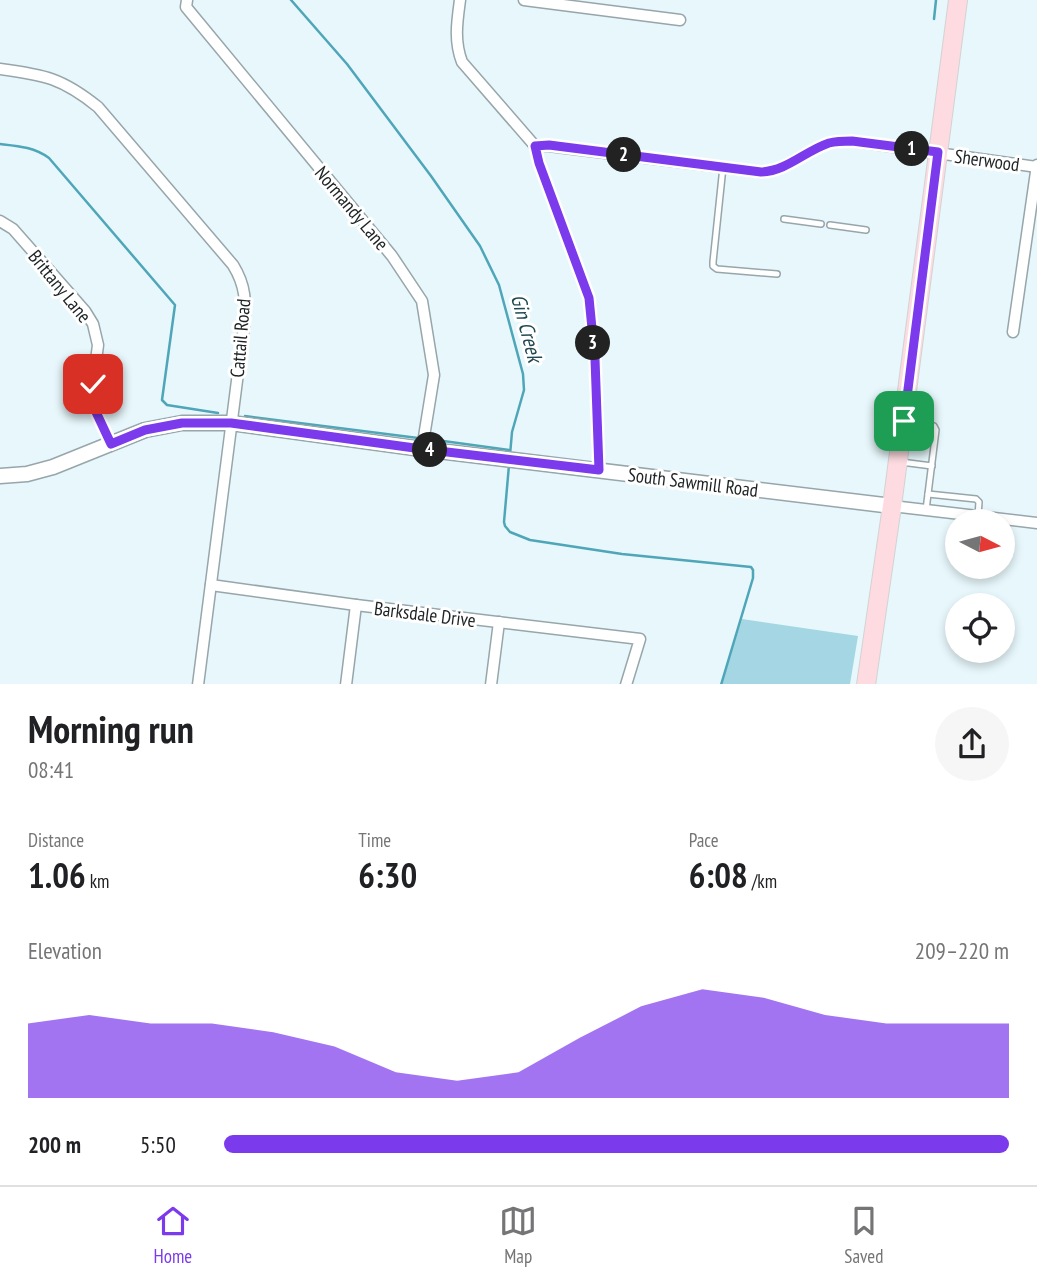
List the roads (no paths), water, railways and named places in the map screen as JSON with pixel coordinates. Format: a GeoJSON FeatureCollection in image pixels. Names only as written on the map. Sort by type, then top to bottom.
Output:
{"type":"FeatureCollection","features":[{"type":"Feature","properties":{"kind":"main road"},"geometry":{"type":"LineString","coordinates":[[866,684],[898,462],[958,0]]}},
{"type":"Feature","properties":{"kind":"street","name":"Normandy Lane"},"geometry":{"type":"LineString","coordinates":[[187,0],[186,7],[392,256],[422,301],[434,375],[422,449]]}},
{"type":"Feature","properties":{"kind":"street"},"geometry":{"type":"LineString","coordinates":[[460,0],[456,33],[461,62],[535,146],[589,298],[595,359],[599,470]]}},
{"type":"Feature","properties":{"kind":"street"},"geometry":{"type":"LineString","coordinates":[[524,0],[680,20]]}},
{"type":"Feature","properties":{"kind":"street","name":"Cattail Road"},"geometry":{"type":"LineString","coordinates":[[0,69],[50,78],[74,90],[98,107],[233,265],[244,288],[245,310],[198,684]]}},
{"type":"Feature","properties":{"kind":"street","name":"Sherwood"},"geometry":{"type":"LineString","coordinates":[[535,146],[549,145],[772,172],[827,144],[852,141],[1037,166]]}},
{"type":"Feature","properties":{"kind":"street"},"geometry":{"type":"LineString","coordinates":[[1013,331],[1037,166]]}},
{"type":"Feature","properties":{"kind":"street","name":"Brittany Lane"},"geometry":{"type":"LineString","coordinates":[[0,221],[13,229],[85,311],[93,324],[98,345],[93,384],[96,412],[111,444]]}},
{"type":"Feature","properties":{"kind":"street","name":"South Sawmill Road"},"geometry":{"type":"LineString","coordinates":[[0,476],[27,474],[53,467],[145,430],[182,423],[231,423],[892,506]]}},
{"type":"Feature","properties":{"kind":"street"},"geometry":{"type":"LineString","coordinates":[[892,506],[945,512]]}},
{"type":"Feature","properties":{"kind":"street"},"geometry":{"type":"LineString","coordinates":[[1015,520],[1037,523]]}},
{"type":"Feature","properties":{"kind":"street","name":"Barksdale Drive"},"geometry":{"type":"LineString","coordinates":[[211,585],[640,639],[625,684]]}},
{"type":"Feature","properties":{"kind":"street"},"geometry":{"type":"LineString","coordinates":[[346,684],[356,605]]}},
{"type":"Feature","properties":{"kind":"street"},"geometry":{"type":"LineString","coordinates":[[491,684],[499,622]]}},
{"type":"Feature","properties":{"kind":"lane"},"geometry":{"type":"LineString","coordinates":[[723,167],[713,267],[777,274]]}},
{"type":"Feature","properties":{"kind":"lane"},"geometry":{"type":"LineString","coordinates":[[784,219],[821,224]]}},
{"type":"Feature","properties":{"kind":"lane"},"geometry":{"type":"LineString","coordinates":[[830,225],[866,230]]}},
{"type":"Feature","properties":{"kind":"lane"},"geometry":{"type":"LineString","coordinates":[[903,422],[934,426],[936,430],[926,510]]}},
{"type":"Feature","properties":{"kind":"lane"},"geometry":{"type":"LineString","coordinates":[[898,462],[932,466]]}},
{"type":"Feature","properties":{"kind":"lane"},"geometry":{"type":"LineString","coordinates":[[928,494],[976,499],[979,502],[978,509]]}},
{"type":"Feature","properties":{"kind":"waterway","name":"Gin Creek"},"geometry":{"type":"LineString","coordinates":[[291,0],[347,64],[431,176],[480,246],[499,285],[523,374],[524,390],[512,432],[510,455]]}},
{"type":"Feature","properties":{"kind":"waterway"},"geometry":{"type":"LineString","coordinates":[[934,19],[936,0]]}},
{"type":"Feature","properties":{"kind":"waterway"},"geometry":{"type":"LineString","coordinates":[[0,144],[32,149],[49,158],[175,305],[162,400],[167,405],[218,413]]}},
{"type":"Feature","properties":{"kind":"waterway"},"geometry":{"type":"LineString","coordinates":[[245,416],[418,438]]}},
{"type":"Feature","properties":{"kind":"waterway"},"geometry":{"type":"LineString","coordinates":[[436,440],[509,450]]}},
{"type":"Feature","properties":{"kind":"waterway","name":"Gin Creek"},"geometry":{"type":"LineString","coordinates":[[509,465],[504,522],[510,532],[530,540],[622,554],[751,567],[753,578],[721,684]]}}]}
